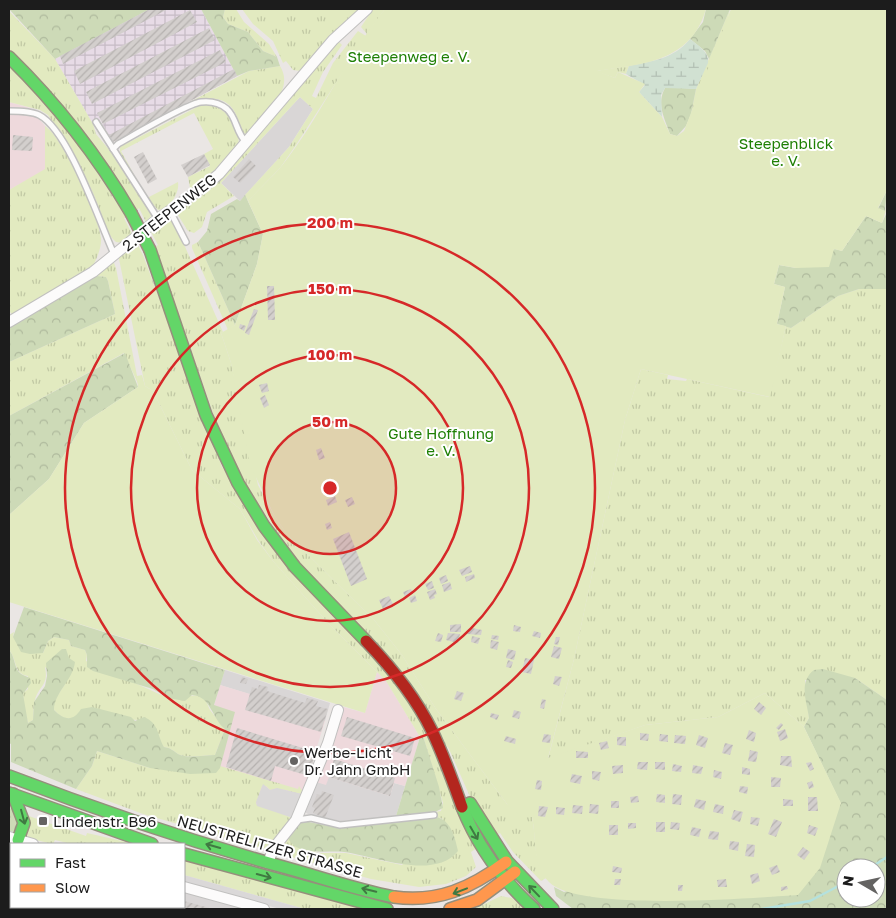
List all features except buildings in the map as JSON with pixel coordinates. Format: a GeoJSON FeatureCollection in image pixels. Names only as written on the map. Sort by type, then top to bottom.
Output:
{"type":"FeatureCollection","features":[{"type":"Feature","properties":{"kind":"main road"},"geometry":{"type":"LineString","coordinates":[[9,57],[50,98],[82,135],[132,213],[150,250],[167,295],[198,394],[214,437],[240,489],[285,556],[377,652],[402,682],[429,726],[450,771],[467,821],[497,869],[534,909]]}},
{"type":"Feature","properties":{"kind":"main road"},"geometry":{"type":"LineString","coordinates":[[450,771],[507,861],[553,909]]}},
{"type":"Feature","properties":{"kind":"main road","name":"NEUSTRELITZER STRASSE"},"geometry":{"type":"LineString","coordinates":[[9,776],[139,825],[368,890],[417,899],[439,897],[459,892],[477,883],[507,861]]}},
{"type":"Feature","properties":{"kind":"main road"},"geometry":{"type":"LineString","coordinates":[[11,794],[24,815],[24,842]]}},
{"type":"Feature","properties":{"kind":"main road"},"geometry":{"type":"LineString","coordinates":[[11,794],[149,843]]}},
{"type":"Feature","properties":{"kind":"main road","name":"NEUSTRELITZER STRASSE"},"geometry":{"type":"LineString","coordinates":[[185,854],[387,909]]}},
{"type":"Feature","properties":{"kind":"main road"},"geometry":{"type":"LineString","coordinates":[[450,909],[477,900],[516,872]]}},
{"type":"Feature","properties":{"kind":"street","name":"2.STEEPENWEG"},"geometry":{"type":"LineString","coordinates":[[9,322],[93,272],[158,218],[219,174],[333,40],[367,9]]}},
{"type":"Feature","properties":{"kind":"street"},"geometry":{"type":"LineString","coordinates":[[268,863],[273,849],[296,820],[328,743],[338,710]]}},
{"type":"Feature","properties":{"kind":"street"},"geometry":{"type":"LineString","coordinates":[[185,887],[264,909]]}},
{"type":"Feature","properties":{"kind":"lane"},"geometry":{"type":"LineString","coordinates":[[113,149],[118,144],[201,102],[218,104],[226,108],[232,114],[238,131],[246,142]]}},
{"type":"Feature","properties":{"kind":"lane"},"geometry":{"type":"LineString","coordinates":[[9,110],[39,115],[52,126],[95,204],[114,254]]}},
{"type":"Feature","properties":{"kind":"lane"},"geometry":{"type":"LineString","coordinates":[[96,122],[158,218]]}},
{"type":"Feature","properties":{"kind":"lane"},"geometry":{"type":"LineString","coordinates":[[169,210],[186,242]]}},
{"type":"Feature","properties":{"kind":"lane"},"geometry":{"type":"LineString","coordinates":[[296,820],[311,818],[340,825],[434,815]]}},
{"type":"Feature","properties":{"kind":"shaded area"},"geometry":{"type":"Polygon","coordinates":[[[150,9],[201,9],[237,76],[113,142],[100,120],[93,124],[55,59],[150,9]]]}},
{"type":"Feature","properties":{"kind":"shaded area"},"geometry":{"type":"Polygon","coordinates":[[[300,97],[313,109],[289,147],[240,201],[221,183],[300,97]]]}},
{"type":"Feature","properties":{"kind":"shaded area"},"geometry":{"type":"Polygon","coordinates":[[[9,102],[30,108],[45,126],[46,147],[45,170],[9,190],[9,102]]]}},
{"type":"Feature","properties":{"kind":"shaded area"},"geometry":{"type":"Polygon","coordinates":[[[225,670],[330,703],[325,721],[248,699],[249,694],[220,685],[225,670]]]}},
{"type":"Feature","properties":{"kind":"shaded area"},"geometry":{"type":"Polygon","coordinates":[[[377,672],[386,681],[420,737],[405,786],[394,783],[390,796],[329,777],[326,785],[316,782],[331,750],[343,707],[365,713],[377,672]]]}},
{"type":"Feature","properties":{"kind":"shaded area"},"geometry":{"type":"Polygon","coordinates":[[[220,685],[250,694],[249,699],[325,721],[303,792],[264,849],[220,768],[214,706],[220,685]]]}},
{"type":"Feature","properties":{"kind":"shaded area"},"geometry":{"type":"Polygon","coordinates":[[[329,777],[390,796],[394,783],[405,786],[396,816],[341,821],[308,814],[305,812],[307,803],[316,782],[329,777]]]}},
{"type":"Feature","properties":{"kind":"shaded area"},"geometry":{"type":"Polygon","coordinates":[[[263,784],[270,790],[277,788],[302,794],[293,818],[257,806],[256,802],[263,784]]]}},
{"type":"Feature","properties":{"kind":"shaded area"},"geometry":{"type":"Polygon","coordinates":[[[185,875],[305,909],[280,909],[185,882],[185,875]]]}},
{"type":"Feature","properties":{"kind":"shaded area"},"geometry":{"type":"Polygon","coordinates":[[[185,891],[248,909],[37,909],[185,908],[185,891]]]}},
{"type":"Feature","properties":{"kind":"green space"},"geometry":{"type":"Polygon","coordinates":[[[9,9],[150,9],[55,59],[9,9]]]}},
{"type":"Feature","properties":{"kind":"green space"},"geometry":{"type":"Polygon","coordinates":[[[201,9],[225,9],[223,17],[228,24],[248,32],[263,51],[277,57],[280,66],[249,71],[237,76],[201,9]]]}},
{"type":"Feature","properties":{"kind":"green space"},"geometry":{"type":"Polygon","coordinates":[[[225,9],[236,9],[244,22],[269,44],[277,57],[263,51],[248,32],[228,24],[223,17],[225,9]]]}},
{"type":"Feature","properties":{"kind":"green space"},"geometry":{"type":"Polygon","coordinates":[[[242,9],[362,9],[340,26],[301,71],[293,70],[286,61],[283,63],[273,41],[253,24],[242,9]]]}},
{"type":"Feature","properties":{"kind":"green space"},"geometry":{"type":"Polygon","coordinates":[[[373,9],[385,9],[367,34],[361,27],[373,9]]]}},
{"type":"Feature","properties":{"kind":"green space","name":"Gute Hoffnung e. V."},"geometry":{"type":"Polygon","coordinates":[[[385,9],[706,9],[699,27],[689,40],[677,50],[648,62],[597,71],[615,78],[618,72],[645,84],[639,92],[662,117],[670,134],[677,136],[684,131],[731,9],[887,9],[887,190],[878,208],[885,211],[887,207],[882,223],[866,216],[842,251],[834,249],[829,267],[796,268],[779,265],[774,284],[785,287],[777,324],[786,326],[770,397],[641,369],[625,420],[574,659],[548,758],[645,725],[718,717],[765,693],[804,727],[841,803],[820,868],[798,895],[707,900],[628,900],[594,897],[566,891],[549,882],[539,867],[532,817],[520,816],[507,804],[436,709],[402,655],[375,621],[286,533],[274,515],[250,465],[231,363],[221,333],[235,325],[257,264],[263,234],[248,201],[280,168],[294,149],[357,48],[385,9]]]}},
{"type":"Feature","properties":{"kind":"green space"},"geometry":{"type":"Polygon","coordinates":[[[706,9],[730,9],[709,59],[705,51],[690,39],[703,22],[706,9]]]}},
{"type":"Feature","properties":{"kind":"green space"},"geometry":{"type":"Polygon","coordinates":[[[730,9],[727,22],[691,114],[696,89],[730,9]]]}},
{"type":"Feature","properties":{"kind":"green space"},"geometry":{"type":"Polygon","coordinates":[[[9,11],[55,59],[93,124],[96,134],[116,158],[149,209],[151,216],[146,222],[139,208],[137,210],[9,50],[9,11]]]}},
{"type":"Feature","properties":{"kind":"green space"},"geometry":{"type":"Polygon","coordinates":[[[358,31],[366,36],[280,168],[248,201],[245,195],[289,147],[313,109],[300,97],[221,183],[234,196],[207,212],[202,227],[194,233],[188,231],[176,212],[338,41],[342,45],[323,72],[312,96],[316,98],[333,63],[358,31]]]}},
{"type":"Feature","properties":{"kind":"green space"},"geometry":{"type":"Polygon","coordinates":[[[690,39],[705,52],[708,63],[696,89],[665,88],[661,95],[662,117],[639,92],[645,85],[626,74],[629,66],[654,61],[670,55],[684,46],[690,39]]]}},
{"type":"Feature","properties":{"kind":"green space"},"geometry":{"type":"Polygon","coordinates":[[[9,64],[76,140],[126,217],[124,218],[132,234],[123,243],[116,242],[110,236],[84,173],[48,115],[40,110],[9,102],[9,64]]]}},
{"type":"Feature","properties":{"kind":"green space"},"geometry":{"type":"Polygon","coordinates":[[[280,66],[284,75],[284,85],[281,94],[247,135],[241,131],[233,110],[221,100],[205,99],[187,105],[132,135],[117,140],[249,71],[280,66]]]}},
{"type":"Feature","properties":{"kind":"green space"},"geometry":{"type":"Polygon","coordinates":[[[629,66],[626,74],[618,72],[615,78],[595,71],[629,66]]]}},
{"type":"Feature","properties":{"kind":"green space"},"geometry":{"type":"Polygon","coordinates":[[[665,88],[696,89],[691,114],[686,126],[677,136],[670,134],[661,106],[662,94],[665,88]]]}},
{"type":"Feature","properties":{"kind":"green space"},"geometry":{"type":"Polygon","coordinates":[[[201,105],[222,110],[231,120],[239,142],[235,151],[225,163],[194,189],[190,188],[188,177],[210,166],[204,154],[213,149],[194,113],[121,151],[147,198],[178,182],[173,200],[166,207],[158,210],[146,197],[120,155],[120,147],[201,105]]]}},
{"type":"Feature","properties":{"kind":"green space"},"geometry":{"type":"Polygon","coordinates":[[[45,126],[61,145],[79,178],[99,227],[101,246],[90,270],[12,315],[9,310],[9,190],[45,169],[45,126]]]}},
{"type":"Feature","properties":{"kind":"green space"},"geometry":{"type":"Polygon","coordinates":[[[887,190],[885,211],[878,209],[887,190]]]}},
{"type":"Feature","properties":{"kind":"green space"},"geometry":{"type":"Polygon","coordinates":[[[245,195],[263,234],[257,264],[235,325],[198,242],[207,231],[211,214],[237,199],[240,201],[245,195]]]}},
{"type":"Feature","properties":{"kind":"green space"},"geometry":{"type":"Polygon","coordinates":[[[887,212],[887,289],[859,289],[838,296],[791,328],[777,324],[785,287],[774,284],[779,265],[796,268],[835,249],[842,251],[866,216],[882,223],[887,212]]]}},
{"type":"Feature","properties":{"kind":"green space"},"geometry":{"type":"Polygon","coordinates":[[[167,218],[174,222],[223,332],[221,333],[231,363],[258,485],[274,515],[286,533],[375,621],[402,655],[436,709],[507,804],[532,817],[537,855],[546,878],[541,881],[513,852],[500,833],[494,836],[471,799],[449,749],[290,552],[246,485],[220,433],[155,247],[158,245],[150,230],[167,218]]]}},
{"type":"Feature","properties":{"kind":"green space"},"geometry":{"type":"Polygon","coordinates":[[[136,241],[143,255],[222,467],[398,687],[421,722],[477,848],[471,852],[476,867],[466,876],[446,884],[419,887],[371,879],[280,854],[280,849],[288,838],[318,853],[346,853],[402,865],[443,819],[436,817],[435,812],[441,811],[443,803],[423,736],[420,737],[386,681],[330,625],[273,561],[240,509],[192,470],[153,391],[145,386],[119,259],[119,256],[136,241]]]}},
{"type":"Feature","properties":{"kind":"green space"},"geometry":{"type":"Polygon","coordinates":[[[198,242],[235,325],[228,330],[192,248],[192,245],[198,242]]]}},
{"type":"Feature","properties":{"kind":"green space"},"geometry":{"type":"Polygon","coordinates":[[[111,263],[114,263],[116,268],[139,386],[124,353],[9,416],[9,362],[115,314],[108,281],[106,277],[97,276],[111,263]]]}},
{"type":"Feature","properties":{"kind":"green space"},"geometry":{"type":"Polygon","coordinates":[[[97,276],[106,277],[108,281],[115,314],[9,362],[9,328],[97,276]]]}},
{"type":"Feature","properties":{"kind":"green space"},"geometry":{"type":"Polygon","coordinates":[[[859,289],[887,289],[887,700],[855,678],[805,680],[809,718],[804,727],[765,693],[718,717],[645,725],[548,759],[574,659],[625,420],[641,369],[668,375],[667,379],[686,381],[687,379],[769,397],[786,326],[791,328],[838,296],[859,289]]]}},
{"type":"Feature","properties":{"kind":"green space"},"geometry":{"type":"Polygon","coordinates":[[[125,353],[138,387],[84,423],[49,479],[9,515],[9,416],[125,353]]]}},
{"type":"Feature","properties":{"kind":"green space"},"geometry":{"type":"Polygon","coordinates":[[[142,375],[145,386],[153,391],[192,470],[240,509],[257,540],[273,561],[330,625],[377,672],[365,713],[9,602],[9,515],[49,479],[84,423],[138,387],[137,376],[142,375]]]}},
{"type":"Feature","properties":{"kind":"green space"},"geometry":{"type":"Polygon","coordinates":[[[24,607],[225,670],[214,705],[235,712],[220,768],[216,773],[190,774],[150,768],[97,751],[92,766],[76,789],[11,762],[11,744],[9,743],[9,650],[20,673],[30,678],[31,683],[23,694],[28,723],[33,720],[34,702],[45,686],[47,676],[46,663],[62,649],[66,649],[69,658],[75,662],[74,669],[55,704],[54,710],[61,716],[72,718],[81,709],[92,707],[131,717],[135,721],[144,717],[155,726],[164,747],[186,756],[215,755],[225,729],[203,699],[198,696],[192,695],[185,701],[168,698],[153,689],[93,671],[87,667],[85,650],[71,646],[69,640],[54,637],[48,641],[43,653],[30,654],[21,652],[13,637],[24,607]]]}},
{"type":"Feature","properties":{"kind":"green space"},"geometry":{"type":"Polygon","coordinates":[[[14,632],[13,637],[43,653],[48,641],[54,637],[69,640],[71,646],[85,650],[87,655],[86,661],[168,698],[199,695],[205,699],[210,710],[225,729],[215,755],[191,757],[178,754],[164,747],[139,720],[76,717],[69,719],[61,716],[54,710],[54,701],[65,684],[45,667],[45,682],[35,700],[33,720],[28,723],[23,693],[28,689],[28,676],[20,672],[9,650],[9,635],[14,632]]]}},
{"type":"Feature","properties":{"kind":"green space"},"geometry":{"type":"Polygon","coordinates":[[[823,669],[855,678],[887,700],[887,909],[573,909],[556,896],[554,887],[564,892],[841,804],[804,727],[809,718],[805,699],[805,686],[809,675],[814,670],[823,669]]]}},
{"type":"Feature","properties":{"kind":"green space"},"geometry":{"type":"Polygon","coordinates":[[[423,736],[439,787],[443,808],[435,812],[396,816],[420,737],[423,736]]]}},
{"type":"Feature","properties":{"kind":"green space"},"geometry":{"type":"Polygon","coordinates":[[[97,751],[150,768],[220,766],[298,789],[299,786],[303,792],[302,794],[282,789],[270,790],[266,786],[262,786],[256,804],[293,818],[264,849],[143,814],[76,789],[92,766],[97,751]]]}},
{"type":"Feature","properties":{"kind":"green space"},"geometry":{"type":"Polygon","coordinates":[[[9,808],[16,810],[21,821],[15,832],[9,831],[9,808]]]}},
{"type":"Feature","properties":{"kind":"green space"},"geometry":{"type":"Polygon","coordinates":[[[29,816],[86,836],[87,833],[131,843],[67,843],[55,840],[54,843],[49,843],[27,838],[29,816]]]}},
{"type":"Feature","properties":{"kind":"green space"},"geometry":{"type":"Polygon","coordinates":[[[436,817],[449,825],[458,851],[447,860],[420,866],[344,852],[305,850],[292,844],[288,838],[299,823],[304,821],[339,828],[436,817]]]}},
{"type":"Feature","properties":{"kind":"green space"},"geometry":{"type":"Polygon","coordinates":[[[185,858],[371,909],[305,909],[185,875],[185,858]]]}},
{"type":"Feature","properties":{"kind":"green space"},"geometry":{"type":"Polygon","coordinates":[[[501,896],[512,898],[526,909],[474,909],[501,896]]]}},
{"type":"Feature","properties":{"kind":"waterway"},"geometry":{"type":"LineString","coordinates":[[762,909],[810,901],[836,887]]}},
{"type":"Feature","properties":{"kind":"traffic: fast"},"geometry":{"type":"LineString","coordinates":[[9,57],[44,93],[75,131],[131,213]]}},
{"type":"Feature","properties":{"kind":"traffic: fast"},"geometry":{"type":"LineString","coordinates":[[131,213],[150,250]]}},
{"type":"Feature","properties":{"kind":"traffic: fast"},"geometry":{"type":"LineString","coordinates":[[150,250],[206,415],[238,483],[264,526],[295,567],[366,641]]}},
{"type":"Feature","properties":{"kind":"traffic: fast"},"geometry":{"type":"LineString","coordinates":[[9,776],[112,814],[182,837],[340,884],[394,897]]}},
{"type":"Feature","properties":{"kind":"traffic: fast"},"geometry":{"type":"LineString","coordinates":[[9,793],[149,843]]}},
{"type":"Feature","properties":{"kind":"traffic: fast"},"geometry":{"type":"LineString","coordinates":[[13,794],[24,823],[18,840]]}},
{"type":"Feature","properties":{"kind":"traffic: fast"},"geometry":{"type":"LineString","coordinates":[[470,803],[507,861],[553,909]]}},
{"type":"Feature","properties":{"kind":"traffic: fast"},"geometry":{"type":"LineString","coordinates":[[462,807],[483,849],[501,875],[534,909]]}},
{"type":"Feature","properties":{"kind":"traffic: fast"},"geometry":{"type":"LineString","coordinates":[[185,854],[387,909]]}},
{"type":"Feature","properties":{"kind":"traffic: slow"},"geometry":{"type":"LineString","coordinates":[[394,897],[425,898],[453,892],[480,879],[506,862]]}},
{"type":"Feature","properties":{"kind":"traffic: slow"},"geometry":{"type":"LineString","coordinates":[[450,909],[477,900],[515,872]]}},
{"type":"Feature","properties":{"kind":"traffic: jam"},"geometry":{"type":"LineString","coordinates":[[366,641],[403,684],[426,719],[462,807]]}},
{"type":"Feature","properties":{"kind":"place","name":"Werbe-Licht Dr. Jahn GmbH"},"geometry":{"type":"Point","coordinates":[294,761]}},
{"type":"Feature","properties":{"kind":"place","name":"Lindenstr. B96"},"geometry":{"type":"Point","coordinates":[43,821]}},
{"type":"Feature","properties":{"kind":"park label","name":"Steepenweg e. V."},"geometry":{"type":"Point","coordinates":[409,56]}},
{"type":"Feature","properties":{"kind":"park label","name":"Steepenblick e. V."},"geometry":{"type":"Point","coordinates":[786,152]}}]}
